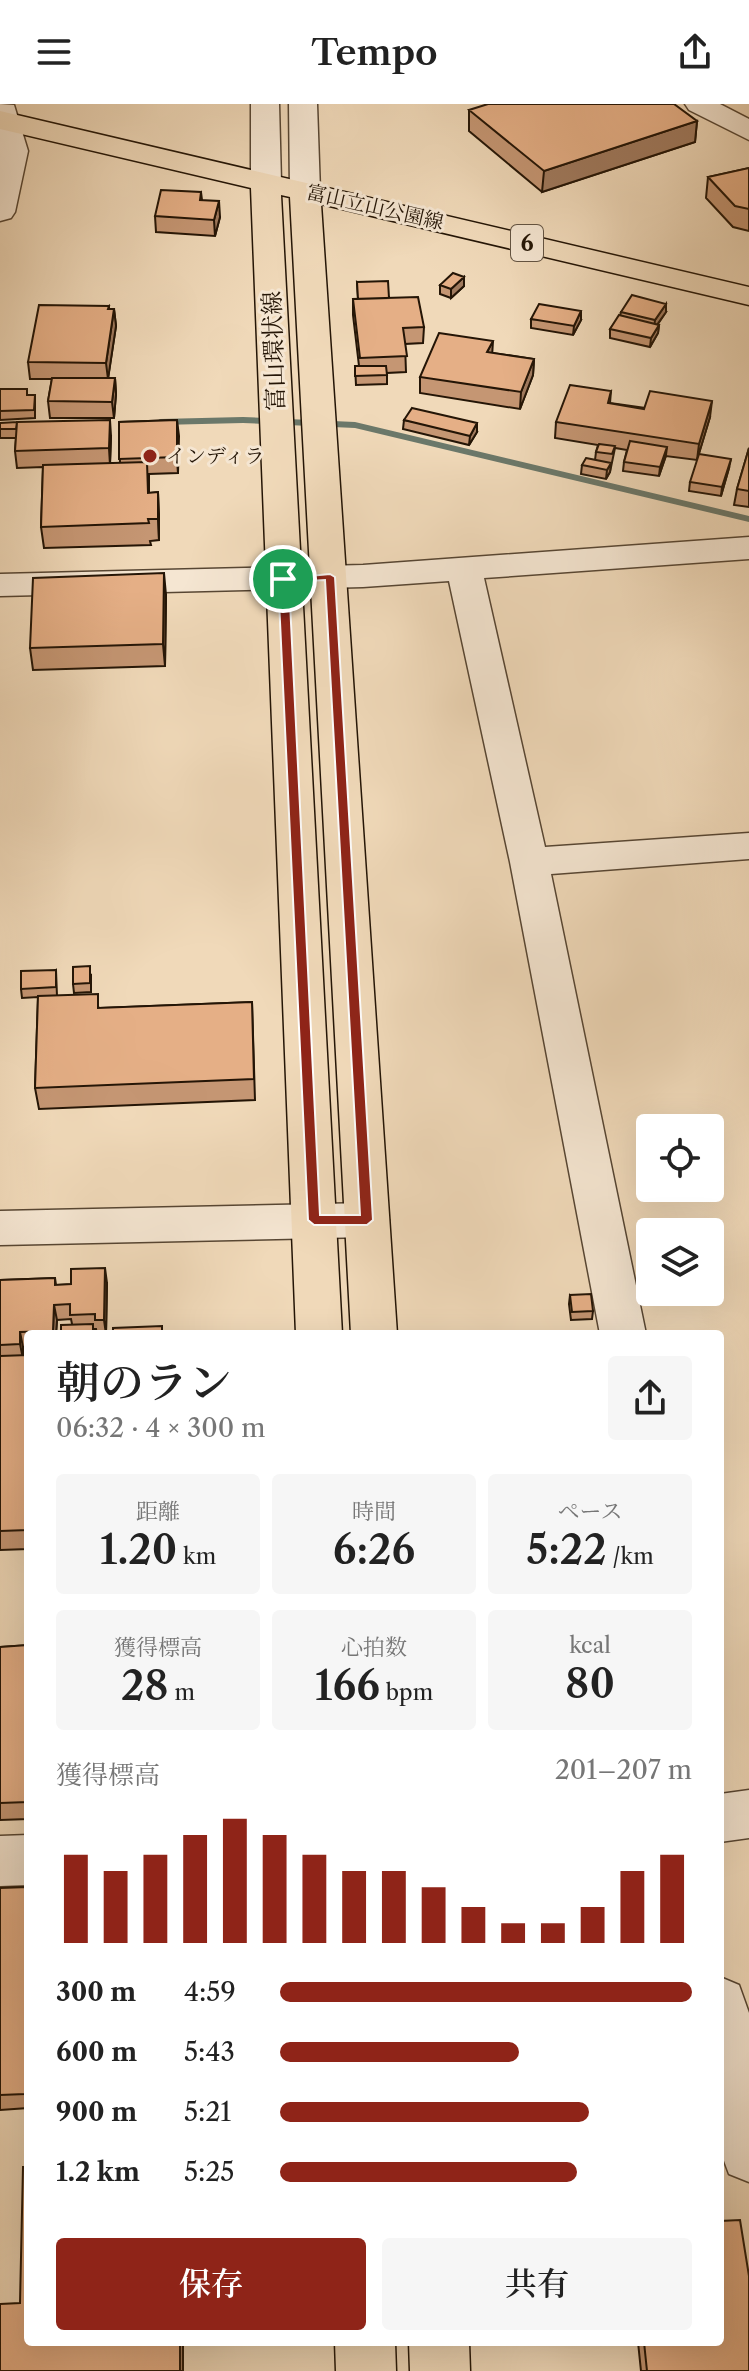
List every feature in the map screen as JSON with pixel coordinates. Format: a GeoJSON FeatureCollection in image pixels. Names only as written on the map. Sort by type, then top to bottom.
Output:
{"type":"FeatureCollection","features":[{"type":"Feature","properties":{"kind":"main road","name":"富山立山公園線"},"geometry":{"type":"LineString","coordinates":[[2,115],[266,182],[749,296]]}},
{"type":"Feature","properties":{"kind":"main road","name":"富山環状線"},"geometry":{"type":"LineString","coordinates":[[266,182],[319,1330]]}},
{"type":"Feature","properties":{"kind":"main road","name":"富山環状線"},"geometry":{"type":"LineString","coordinates":[[305,191],[374,1330]]}},
{"type":"Feature","properties":{"kind":"main road"},"geometry":{"type":"LineString","coordinates":[[365,2346],[366,2371]]}},
{"type":"Feature","properties":{"kind":"main road"},"geometry":{"type":"LineString","coordinates":[[439,2346],[440,2371]]}},
{"type":"Feature","properties":{"kind":"street"},"geometry":{"type":"LineString","coordinates":[[265,104],[266,182]]}},
{"type":"Feature","properties":{"kind":"street"},"geometry":{"type":"LineString","coordinates":[[303,104],[305,191]]}},
{"type":"Feature","properties":{"kind":"street"},"geometry":{"type":"LineString","coordinates":[[699,104],[749,131]]}},
{"type":"Feature","properties":{"kind":"street"},"geometry":{"type":"LineString","coordinates":[[0,212],[13,151],[2,115]]}},
{"type":"Feature","properties":{"kind":"street"},"geometry":{"type":"LineString","coordinates":[[0,585],[330,577],[749,548]]}},
{"type":"Feature","properties":{"kind":"street"},"geometry":{"type":"LineString","coordinates":[[464,569],[529,862],[622,1330]]}},
{"type":"Feature","properties":{"kind":"street"},"geometry":{"type":"LineString","coordinates":[[529,862],[749,846]]}},
{"type":"Feature","properties":{"kind":"street"},"geometry":{"type":"LineString","coordinates":[[0,1228],[367,1220]]}},
{"type":"Feature","properties":{"kind":"street"},"geometry":{"type":"LineString","coordinates":[[724,1817],[749,1814]]}},
{"type":"Feature","properties":{"kind":"street"},"geometry":{"type":"LineString","coordinates":[[0,1861],[24,1860]]}},
{"type":"Feature","properties":{"kind":"street"},"geometry":{"type":"LineString","coordinates":[[724,2025],[749,2154]]}},
{"type":"Feature","properties":{"kind":"building"},"geometry":{"type":"Polygon","coordinates":[[[488,104],[674,104],[697,121],[544,171],[469,110],[488,104]]]}},
{"type":"Feature","properties":{"kind":"building"},"geometry":{"type":"Polygon","coordinates":[[[749,168],[749,209],[735,206],[708,177],[749,168]]]}},
{"type":"Feature","properties":{"kind":"building"},"geometry":{"type":"Polygon","coordinates":[[[161,190],[201,192],[200,200],[219,201],[214,220],[155,216],[161,190]]]}},
{"type":"Feature","properties":{"kind":"building"},"geometry":{"type":"Polygon","coordinates":[[[453,273],[464,277],[451,289],[440,285],[453,273]]]}},
{"type":"Feature","properties":{"kind":"building"},"geometry":{"type":"Polygon","coordinates":[[[388,281],[389,298],[358,299],[357,282],[388,281]]]}},
{"type":"Feature","properties":{"kind":"building"},"geometry":{"type":"Polygon","coordinates":[[[632,295],[666,304],[655,320],[621,312],[632,295]]]}},
{"type":"Feature","properties":{"kind":"building"},"geometry":{"type":"Polygon","coordinates":[[[418,297],[424,327],[403,328],[407,356],[360,358],[353,299],[418,297]]]}},
{"type":"Feature","properties":{"kind":"building"},"geometry":{"type":"Polygon","coordinates":[[[539,304],[581,311],[574,326],[531,319],[539,304]]]}},
{"type":"Feature","properties":{"kind":"building"},"geometry":{"type":"Polygon","coordinates":[[[39,305],[109,306],[108,309],[114,309],[106,363],[28,362],[39,305]]]}},
{"type":"Feature","properties":{"kind":"building"},"geometry":{"type":"Polygon","coordinates":[[[619,315],[659,325],[651,338],[610,329],[619,315]]]}},
{"type":"Feature","properties":{"kind":"building"},"geometry":{"type":"Polygon","coordinates":[[[439,333],[493,341],[487,352],[534,359],[521,392],[420,377],[439,333]]]}},
{"type":"Feature","properties":{"kind":"building"},"geometry":{"type":"Polygon","coordinates":[[[355,366],[386,366],[387,375],[355,376],[355,366]]]}},
{"type":"Feature","properties":{"kind":"building"},"geometry":{"type":"Polygon","coordinates":[[[52,378],[115,378],[112,402],[48,401],[52,378]]]}},
{"type":"Feature","properties":{"kind":"building"},"geometry":{"type":"Polygon","coordinates":[[[570,385],[611,391],[608,403],[644,409],[650,391],[712,401],[699,444],[556,422],[570,385]]]}},
{"type":"Feature","properties":{"kind":"building"},"geometry":{"type":"Polygon","coordinates":[[[0,389],[27,389],[27,395],[35,395],[34,410],[0,411],[0,389]]]}},
{"type":"Feature","properties":{"kind":"building"},"geometry":{"type":"Polygon","coordinates":[[[412,408],[477,423],[470,436],[404,420],[412,408]]]}},
{"type":"Feature","properties":{"kind":"building"},"geometry":{"type":"Polygon","coordinates":[[[110,420],[109,448],[15,451],[17,422],[110,420]]]}},
{"type":"Feature","properties":{"kind":"building"},"geometry":{"type":"Polygon","coordinates":[[[177,420],[177,457],[119,459],[119,422],[177,420]]]}},
{"type":"Feature","properties":{"kind":"building"},"geometry":{"type":"Polygon","coordinates":[[[17,422],[16,429],[0,429],[0,423],[17,422]]]}},
{"type":"Feature","properties":{"kind":"building"},"geometry":{"type":"Polygon","coordinates":[[[630,441],[667,447],[660,467],[624,462],[630,441]]]}},
{"type":"Feature","properties":{"kind":"building"},"geometry":{"type":"Polygon","coordinates":[[[599,444],[615,446],[612,454],[596,452],[599,444]]]}},
{"type":"Feature","properties":{"kind":"building"},"geometry":{"type":"Polygon","coordinates":[[[749,448],[749,491],[737,489],[749,448]]]}},
{"type":"Feature","properties":{"kind":"building"},"geometry":{"type":"Polygon","coordinates":[[[699,454],[731,459],[722,487],[690,482],[699,454]]]}},
{"type":"Feature","properties":{"kind":"building"},"geometry":{"type":"Polygon","coordinates":[[[586,458],[611,463],[607,470],[582,465],[586,458]]]}},
{"type":"Feature","properties":{"kind":"building"},"geometry":{"type":"Polygon","coordinates":[[[147,462],[148,493],[158,492],[158,519],[148,519],[149,523],[41,527],[43,465],[147,462]]]}},
{"type":"Feature","properties":{"kind":"building"},"geometry":{"type":"Polygon","coordinates":[[[164,573],[163,644],[30,648],[33,578],[164,573]]]}},
{"type":"Feature","properties":{"kind":"building"},"geometry":{"type":"Polygon","coordinates":[[[90,966],[90,983],[73,984],[73,967],[90,966]]]}},
{"type":"Feature","properties":{"kind":"building"},"geometry":{"type":"Polygon","coordinates":[[[56,970],[56,987],[21,989],[21,971],[56,970]]]}},
{"type":"Feature","properties":{"kind":"building"},"geometry":{"type":"Polygon","coordinates":[[[98,994],[98,1008],[252,1002],[254,1079],[35,1088],[38,996],[98,994]]]}},
{"type":"Feature","properties":{"kind":"building"},"geometry":{"type":"Polygon","coordinates":[[[105,1268],[104,1320],[95,1320],[95,1314],[70,1315],[70,1304],[54,1305],[53,1330],[24,1330],[20,1332],[20,1344],[0,1345],[0,1280],[55,1278],[55,1285],[71,1284],[71,1269],[105,1268]]]}},
{"type":"Feature","properties":{"kind":"building"},"geometry":{"type":"Polygon","coordinates":[[[591,1294],[593,1311],[572,1312],[570,1295],[591,1294]]]}},
{"type":"Feature","properties":{"kind":"building"},"geometry":{"type":"Polygon","coordinates":[[[93,1324],[93,1330],[61,1330],[61,1325],[93,1324]]]}},
{"type":"Feature","properties":{"kind":"building"},"geometry":{"type":"Polygon","coordinates":[[[162,1326],[162,1330],[113,1330],[162,1326]]]}},
{"type":"Feature","properties":{"kind":"building"},"geometry":{"type":"Polygon","coordinates":[[[24,1355],[24,1530],[0,1531],[0,1356],[24,1355]]]}},
{"type":"Feature","properties":{"kind":"building"},"geometry":{"type":"Polygon","coordinates":[[[24,1645],[24,1802],[0,1803],[0,1647],[24,1645]]]}},
{"type":"Feature","properties":{"kind":"building"},"geometry":{"type":"Polygon","coordinates":[[[24,1887],[24,2094],[0,2095],[0,1888],[24,1887]]]}},
{"type":"Feature","properties":{"kind":"building"},"geometry":{"type":"Polygon","coordinates":[[[24,2167],[24,2346],[180,2346],[180,2371],[0,2371],[0,2304],[20,2303],[24,2167]]]}},
{"type":"Feature","properties":{"kind":"building"},"geometry":{"type":"Polygon","coordinates":[[[740,2220],[749,2276],[749,2371],[647,2371],[644,2346],[724,2346],[724,2221],[740,2220]]]}},
{"type":"Feature","properties":{"kind":"waterway"},"geometry":{"type":"LineString","coordinates":[[160,422],[243,420],[355,425],[749,519]]}},
{"type":"Feature","properties":{"kind":"place","name":"インディラ"},"geometry":{"type":"Point","coordinates":[150,456]}},
{"type":"Feature","properties":{"kind":"route"},"geometry":{"type":"LineString","coordinates":[[330,577],[367,1220],[314,1220],[283,579],[330,577]]}}]}
